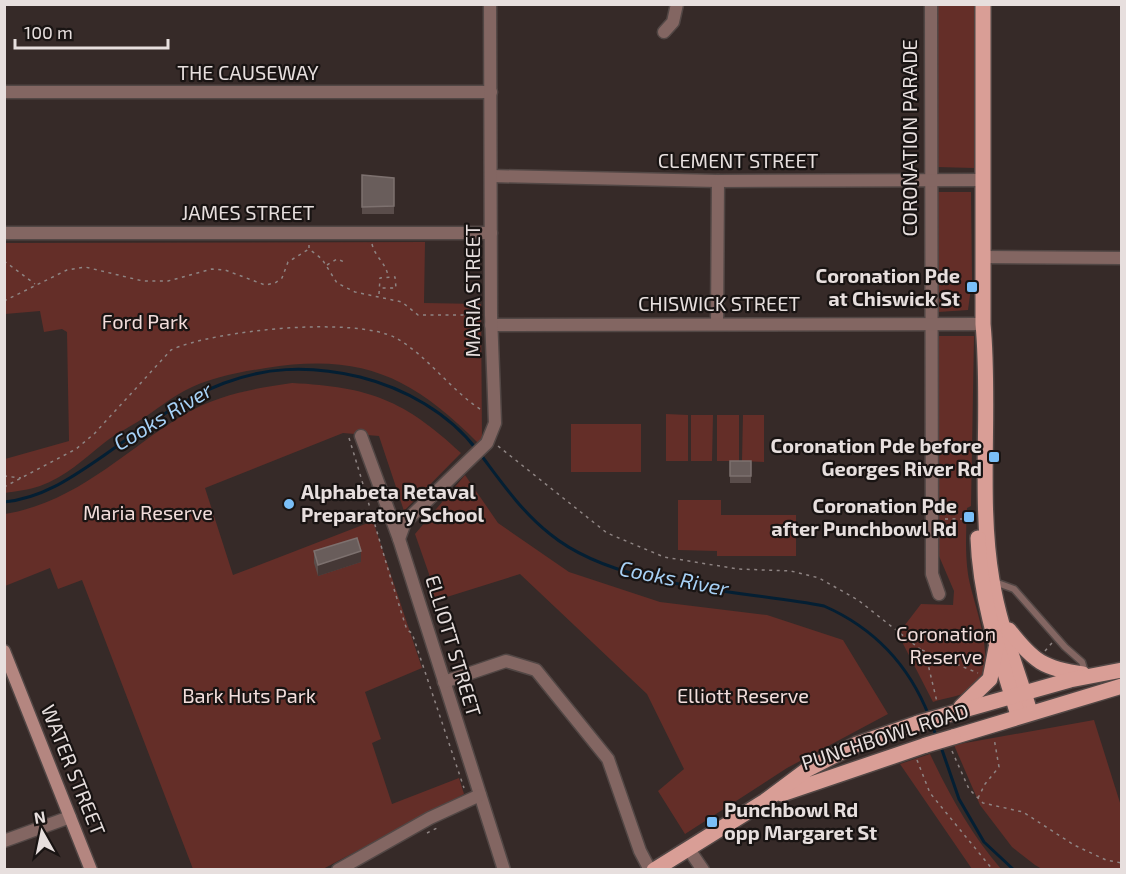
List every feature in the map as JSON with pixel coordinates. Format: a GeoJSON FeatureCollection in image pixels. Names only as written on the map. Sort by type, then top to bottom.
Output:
{"type":"FeatureCollection","features":[{"type":"Feature","properties":{"kind":"main road"},"geometry":{"type":"LineString","coordinates":[[984,4],[983,324],[987,364],[987,539],[992,581],[1002,621],[1013,696]]}},
{"type":"Feature","properties":{"kind":"main road"},"geometry":{"type":"LineString","coordinates":[[983,324],[978,367],[978,550],[981,588],[1013,696],[1024,713]]}},
{"type":"Feature","properties":{"kind":"main road"},"geometry":{"type":"LineString","coordinates":[[1002,621],[1037,662],[1057,670],[1092,675]]}},
{"type":"Feature","properties":{"kind":"main road"},"geometry":{"type":"LineString","coordinates":[[945,710],[976,695],[990,679],[997,642]]}},
{"type":"Feature","properties":{"kind":"main road","name":"WATER STREET"},"geometry":{"type":"LineString","coordinates":[[4,651],[91,870]]}},
{"type":"Feature","properties":{"kind":"main road","name":"PUNCHBOWL ROAD"},"geometry":{"type":"LineString","coordinates":[[652,870],[765,801],[808,769],[857,744],[918,723],[945,710],[1122,670]]}},
{"type":"Feature","properties":{"kind":"main road","name":"PUNCHBOWL ROAD"},"geometry":{"type":"LineString","coordinates":[[765,801],[828,777],[952,742],[1024,713],[1122,686]]}},
{"type":"Feature","properties":{"kind":"street","name":"MARIA STREET"},"geometry":{"type":"LineString","coordinates":[[489,440],[495,423],[491,320],[490,4]]}},
{"type":"Feature","properties":{"kind":"street"},"geometry":{"type":"LineString","coordinates":[[664,32],[673,22],[677,4]]}},
{"type":"Feature","properties":{"kind":"street","name":"CORONATION PARADE"},"geometry":{"type":"LineString","coordinates":[[931,4],[932,574],[939,594]]}},
{"type":"Feature","properties":{"kind":"street","name":"THE CAUSEWAY"},"geometry":{"type":"LineString","coordinates":[[4,92],[491,92]]}},
{"type":"Feature","properties":{"kind":"street","name":"CLEMENT STREET"},"geometry":{"type":"LineString","coordinates":[[492,176],[718,182],[983,180]]}},
{"type":"Feature","properties":{"kind":"street"},"geometry":{"type":"LineString","coordinates":[[717,324],[718,182]]}},
{"type":"Feature","properties":{"kind":"street","name":"JAMES STREET"},"geometry":{"type":"LineString","coordinates":[[4,233],[491,233]]}},
{"type":"Feature","properties":{"kind":"street"},"geometry":{"type":"LineString","coordinates":[[983,257],[1122,258]]}},
{"type":"Feature","properties":{"kind":"street","name":"CHISWICK STREET"},"geometry":{"type":"LineString","coordinates":[[491,320],[717,324],[983,324]]}},
{"type":"Feature","properties":{"kind":"street","name":"ELLIOTT STREET"},"geometry":{"type":"LineString","coordinates":[[355,437],[399,539],[504,870]]}},
{"type":"Feature","properties":{"kind":"street"},"geometry":{"type":"LineString","coordinates":[[399,539],[405,522],[489,440]]}},
{"type":"Feature","properties":{"kind":"street"},"geometry":{"type":"LineString","coordinates":[[444,682],[506,661],[536,670],[608,759],[640,851],[652,870]]}},
{"type":"Feature","properties":{"kind":"street"},"geometry":{"type":"LineString","coordinates":[[338,870],[430,818],[480,795]]}},
{"type":"Feature","properties":{"kind":"street"},"geometry":{"type":"LineString","coordinates":[[4,841],[70,817]]}},
{"type":"Feature","properties":{"kind":"street"},"geometry":{"type":"LineString","coordinates":[[688,848],[703,870]]}},
{"type":"Feature","properties":{"kind":"lane"},"geometry":{"type":"LineString","coordinates":[[992,581],[1014,589],[1092,675]]}},
{"type":"Feature","properties":{"kind":"path"},"geometry":{"type":"LineString","coordinates":[[308,232],[309,249],[322,259],[337,283],[355,292],[379,295],[402,302],[418,315],[491,320]]}},
{"type":"Feature","properties":{"kind":"path"},"geometry":{"type":"LineString","coordinates":[[372,234],[372,247],[385,263],[388,278]]}},
{"type":"Feature","properties":{"kind":"path"},"geometry":{"type":"LineString","coordinates":[[4,301],[67,270],[85,267],[143,281],[168,281],[212,269],[225,270],[265,285],[275,283],[282,278],[288,262],[309,249]]}},
{"type":"Feature","properties":{"kind":"path"},"geometry":{"type":"LineString","coordinates":[[326,266],[337,259],[347,263]]}},
{"type":"Feature","properties":{"kind":"path"},"geometry":{"type":"LineString","coordinates":[[4,261],[36,285]]}},
{"type":"Feature","properties":{"kind":"path"},"geometry":{"type":"LineString","coordinates":[[379,295],[380,278],[395,277],[396,288],[380,288]]}},
{"type":"Feature","properties":{"kind":"path"},"geometry":{"type":"LineString","coordinates":[[4,487],[24,479],[76,449],[94,434],[171,350],[195,342],[269,329],[306,327],[364,330],[392,337],[484,412]]}},
{"type":"Feature","properties":{"kind":"path"},"geometry":{"type":"LineString","coordinates":[[355,437],[380,534],[386,567],[407,630],[412,633],[465,792]]}},
{"type":"Feature","properties":{"kind":"path"},"geometry":{"type":"LineString","coordinates":[[489,440],[607,533],[664,557],[692,563],[738,569],[791,571],[819,578],[858,600],[920,649],[985,676]]}},
{"type":"Feature","properties":{"kind":"path"},"geometry":{"type":"LineString","coordinates":[[4,476],[24,479]]}},
{"type":"Feature","properties":{"kind":"path"},"geometry":{"type":"LineString","coordinates":[[938,519],[969,519]]}},
{"type":"Feature","properties":{"kind":"path"},"geometry":{"type":"LineString","coordinates":[[1045,652],[1057,638]]}},
{"type":"Feature","properties":{"kind":"path"},"geometry":{"type":"LineString","coordinates":[[920,649],[927,660],[945,710]]}},
{"type":"Feature","properties":{"kind":"path"},"geometry":{"type":"LineString","coordinates":[[978,798],[985,784],[999,767],[994,737]]}},
{"type":"Feature","properties":{"kind":"path"},"geometry":{"type":"LineString","coordinates":[[952,742],[969,789],[987,805],[1023,812],[1074,845],[1106,860],[1122,863]]}},
{"type":"Feature","properties":{"kind":"path"},"geometry":{"type":"LineString","coordinates":[[921,750],[930,792],[993,870]]}},
{"type":"Feature","properties":{"kind":"green space"},"geometry":{"type":"Polygon","coordinates":[[[935,5],[974,5],[974,168],[937,167],[935,5]]]}},
{"type":"Feature","properties":{"kind":"green space"},"geometry":{"type":"Polygon","coordinates":[[[937,192],[971,192],[972,280],[968,310],[938,312],[937,192]]]}},
{"type":"Feature","properties":{"kind":"green space","name":"Ford Park"},"geometry":{"type":"Polygon","coordinates":[[[425,242],[424,303],[481,304],[482,440],[478,443],[454,420],[407,386],[357,367],[300,364],[235,374],[193,386],[113,437],[58,478],[36,487],[5,493],[5,459],[69,441],[67,332],[62,329],[44,332],[40,311],[5,314],[5,243],[425,242]]]}},
{"type":"Feature","properties":{"kind":"green space","name":"Coronation Reserve"},"geometry":{"type":"Polygon","coordinates":[[[938,336],[974,336],[971,506],[967,508],[966,550],[968,574],[983,634],[985,666],[981,679],[972,689],[933,702],[898,634],[921,604],[953,605],[954,591],[939,556],[938,336]]]}},
{"type":"Feature","properties":{"kind":"green space","name":"Bark Huts Park"},"geometry":{"type":"Polygon","coordinates":[[[292,383],[343,388],[384,400],[422,420],[461,453],[404,511],[379,436],[343,433],[205,488],[233,575],[373,521],[422,668],[365,692],[381,739],[372,743],[392,804],[459,778],[464,794],[323,869],[193,869],[82,580],[58,589],[50,568],[5,586],[5,514],[55,499],[77,487],[161,429],[210,402],[236,393],[292,383]]]}},
{"type":"Feature","properties":{"kind":"green space"},"geometry":{"type":"Polygon","coordinates":[[[666,414],[688,415],[688,461],[666,461],[666,414]]]}},
{"type":"Feature","properties":{"kind":"green space"},"geometry":{"type":"Polygon","coordinates":[[[691,415],[713,415],[712,461],[691,461],[691,415]]]}},
{"type":"Feature","properties":{"kind":"green space"},"geometry":{"type":"Polygon","coordinates":[[[717,415],[739,415],[739,461],[717,461],[717,415]]]}},
{"type":"Feature","properties":{"kind":"green space"},"geometry":{"type":"Polygon","coordinates":[[[743,415],[764,415],[764,462],[742,461],[743,415]]]}},
{"type":"Feature","properties":{"kind":"green space"},"geometry":{"type":"Polygon","coordinates":[[[571,424],[641,424],[641,472],[571,472],[571,424]]]}},
{"type":"Feature","properties":{"kind":"green space","name":"Elliott Reserve"},"geometry":{"type":"Polygon","coordinates":[[[465,475],[498,523],[569,572],[660,602],[767,615],[843,640],[888,714],[787,768],[685,834],[658,791],[684,769],[647,694],[520,574],[434,601],[429,574],[415,534],[465,475]]]}},
{"type":"Feature","properties":{"kind":"green space"},"geometry":{"type":"Polygon","coordinates":[[[678,500],[721,500],[721,515],[796,515],[796,556],[717,556],[717,551],[678,550],[678,500]]]}},
{"type":"Feature","properties":{"kind":"green space"},"geometry":{"type":"Polygon","coordinates":[[[1094,720],[1121,806],[1121,869],[1042,869],[1012,847],[980,805],[954,745],[1094,720]]]}},
{"type":"Feature","properties":{"kind":"green space"},"geometry":{"type":"Polygon","coordinates":[[[930,754],[962,814],[1001,869],[972,869],[900,764],[930,754]]]}},
{"type":"Feature","properties":{"kind":"building"},"geometry":{"type":"Polygon","coordinates":[[[362,175],[394,178],[394,206],[362,207],[362,175]]]}},
{"type":"Feature","properties":{"kind":"building"},"geometry":{"type":"Polygon","coordinates":[[[730,461],[751,461],[751,476],[730,476],[730,461]]]}},
{"type":"Feature","properties":{"kind":"building"},"geometry":{"type":"Polygon","coordinates":[[[357,538],[361,551],[318,565],[314,551],[357,538]]]}},
{"type":"Feature","properties":{"kind":"waterway","name":"Cooks River"},"geometry":{"type":"LineString","coordinates":[[4,502],[32,496],[58,485],[195,396],[224,383],[254,374],[286,370],[321,370],[360,377],[393,388],[439,414],[466,437],[477,450]]}},
{"type":"Feature","properties":{"kind":"waterway","name":"Cooks River"},"geometry":{"type":"LineString","coordinates":[[481,455],[513,497],[550,534],[578,552],[609,566],[681,585],[824,606],[842,615],[859,625],[888,650],[911,680],[929,716]]}},
{"type":"Feature","properties":{"kind":"waterway","name":"Cooks River"},"geometry":{"type":"LineString","coordinates":[[932,725],[937,738]]}},
{"type":"Feature","properties":{"kind":"waterway","name":"Cooks River"},"geometry":{"type":"LineString","coordinates":[[941,747],[959,799],[984,842],[1014,870]]}},
{"type":"Feature","properties":{"kind":"place","name":"Coronation Pde at Chiswick St"},"geometry":{"type":"Point","coordinates":[972,287]}},
{"type":"Feature","properties":{"kind":"place","name":"Coronation Pde before Georges River Rd"},"geometry":{"type":"Point","coordinates":[994,457]}},
{"type":"Feature","properties":{"kind":"place","name":"Alphabeta Retaval Preparatory School"},"geometry":{"type":"Point","coordinates":[289,504]}},
{"type":"Feature","properties":{"kind":"place","name":"Coronation Pde after Punchbowl Rd"},"geometry":{"type":"Point","coordinates":[969,517]}},
{"type":"Feature","properties":{"kind":"place","name":"Punchbowl Rd opp Margaret St"},"geometry":{"type":"Point","coordinates":[712,822]}},
{"type":"Feature","properties":{"kind":"park label","name":"Maria Reserve"},"geometry":{"type":"Point","coordinates":[148,513]}}]}
